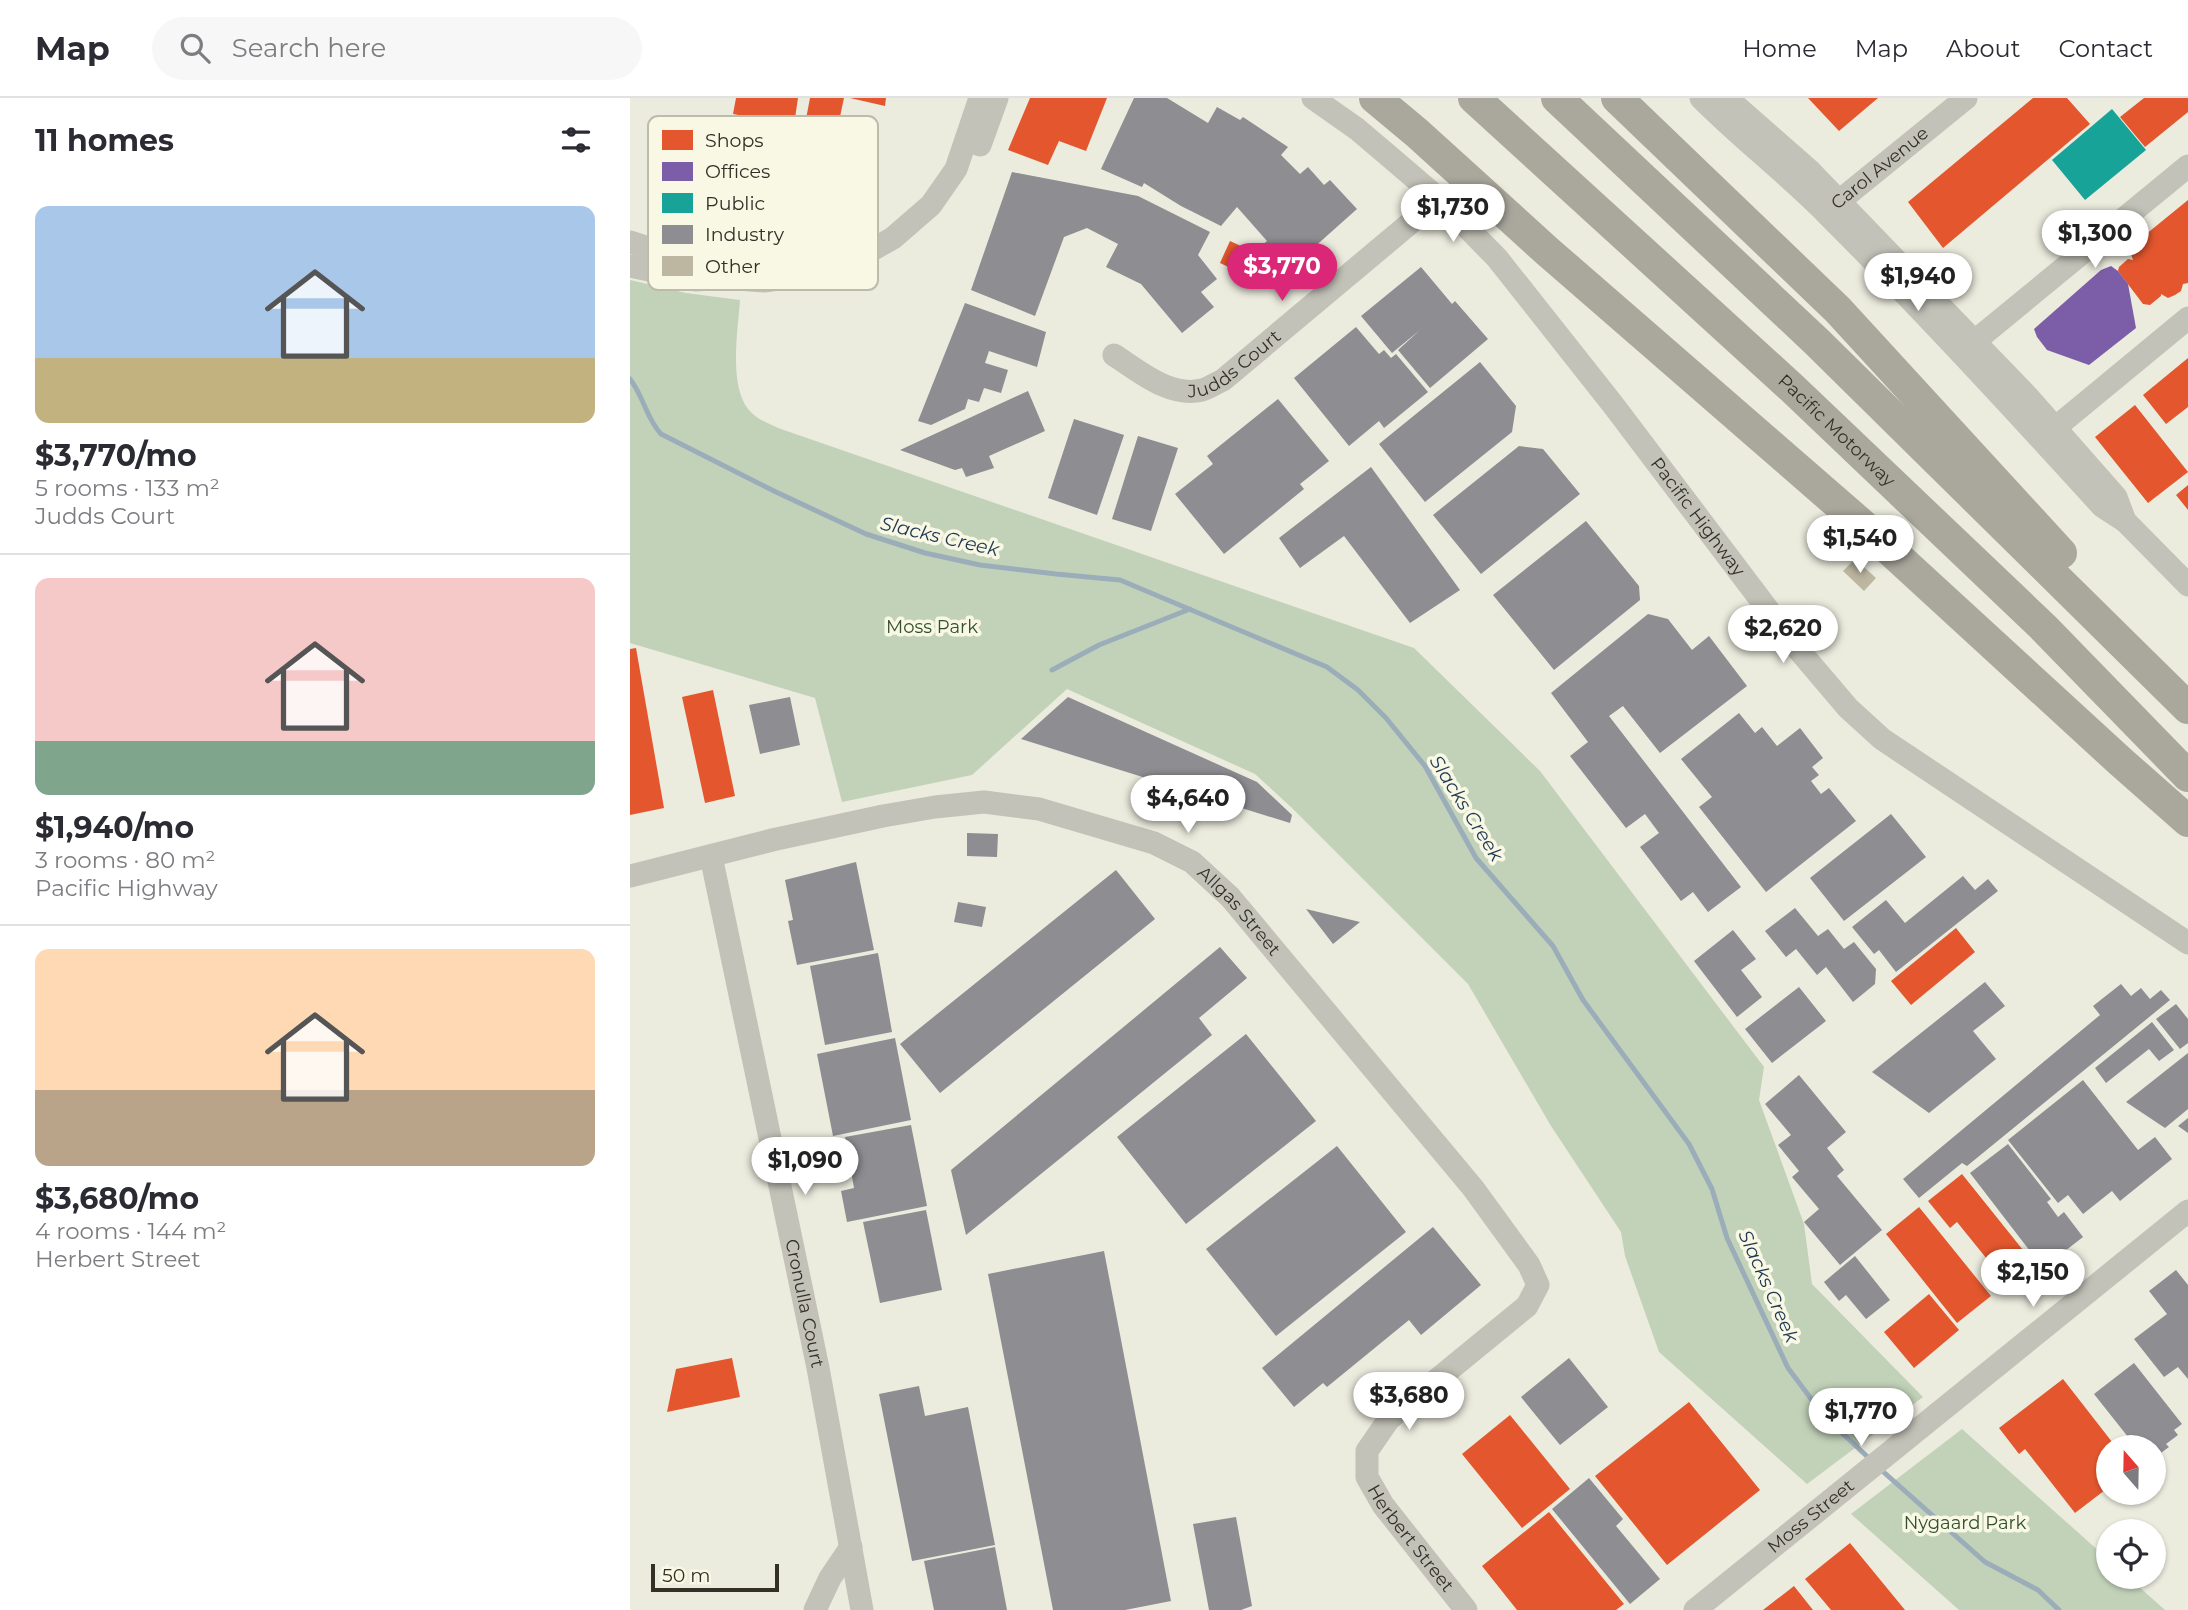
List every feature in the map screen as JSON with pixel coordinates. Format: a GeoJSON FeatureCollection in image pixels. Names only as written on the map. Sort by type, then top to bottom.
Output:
{"type":"FeatureCollection","features":[{"type":"Feature","properties":{"kind":"highway"},"geometry":{"type":"LineString","coordinates":[[1375,98],[1867,528],[2188,821]]}},
{"type":"Feature","properties":{"kind":"highway","name":"Pacific Motorway"},"geometry":{"type":"LineString","coordinates":[[1474,98],[1842,436],[2043,627],[2188,776]]}},
{"type":"Feature","properties":{"kind":"highway"},"geometry":{"type":"LineString","coordinates":[[1557,98],[1817,342],[2188,708]]}},
{"type":"Feature","properties":{"kind":"highway"},"geometry":{"type":"LineString","coordinates":[[1617,98],[1838,310],[2014,504],[2128,623],[2144,665]]}},
{"type":"Feature","properties":{"kind":"street"},"geometry":{"type":"LineString","coordinates":[[878,247],[893,239],[931,205],[956,169],[980,98]]}},
{"type":"Feature","properties":{"kind":"street"},"geometry":{"type":"LineString","coordinates":[[956,169],[974,156],[998,98]]}},
{"type":"Feature","properties":{"kind":"street","name":"Pacific Highway"},"geometry":{"type":"LineString","coordinates":[[1313,98],[1357,129],[1439,199],[1497,258],[1622,417],[1797,648],[1848,708],[1882,739],[2188,943]]}},
{"type":"Feature","properties":{"kind":"street"},"geometry":{"type":"LineString","coordinates":[[1701,98],[1789,177],[1832,207],[1975,341],[2102,506],[2125,521],[2188,585]]}},
{"type":"Feature","properties":{"kind":"street"},"geometry":{"type":"LineString","coordinates":[[1727,98],[1792,155],[1832,207],[1939,329],[2048,433]]}},
{"type":"Feature","properties":{"kind":"street","name":"Carol Avenue"},"geometry":{"type":"LineString","coordinates":[[1832,207],[1966,98]]}},
{"type":"Feature","properties":{"kind":"street"},"geometry":{"type":"LineString","coordinates":[[1975,341],[2188,166]]}},
{"type":"Feature","properties":{"kind":"street","name":"Judds Court"},"geometry":{"type":"LineString","coordinates":[[1114,355],[1154,382],[1178,389],[1201,390],[1223,380],[1439,199]]}},
{"type":"Feature","properties":{"kind":"street"},"geometry":{"type":"LineString","coordinates":[[630,242],[648,248]]}},
{"type":"Feature","properties":{"kind":"street"},"geometry":{"type":"LineString","coordinates":[[630,266],[648,270]]}},
{"type":"Feature","properties":{"kind":"street"},"geometry":{"type":"LineString","coordinates":[[2048,433],[2188,318]]}},
{"type":"Feature","properties":{"kind":"street","name":"Allgas Street"},"geometry":{"type":"LineString","coordinates":[[630,876],[772,840],[883,816],[984,802],[1045,811],[1154,843],[1200,869],[1230,897],[1473,1188],[1529,1265],[1538,1285]]}},
{"type":"Feature","properties":{"kind":"street","name":"Cronulla Court"},"geometry":{"type":"LineString","coordinates":[[711,856],[818,1368],[862,1610]]}},
{"type":"Feature","properties":{"kind":"street","name":"Moss Street"},"geometry":{"type":"LineString","coordinates":[[1695,1610],[2188,1211]]}},
{"type":"Feature","properties":{"kind":"street","name":"Herbert Street"},"geometry":{"type":"LineString","coordinates":[[1466,1610],[1383,1505],[1367,1477],[1367,1451],[1389,1419],[1527,1306],[1538,1285]]}},
{"type":"Feature","properties":{"kind":"street"},"geometry":{"type":"LineString","coordinates":[[815,1610],[830,1578],[851,1547]]}},
{"type":"Feature","properties":{"kind":"green space","name":"Moss Park"},"geometry":{"type":"Polygon","coordinates":[[[630,280],[648,284],[648,290],[673,290],[740,300],[736,360],[740,391],[753,414],[778,428],[1414,648],[1540,771],[1764,1067],[1759,1100],[1804,1224],[1812,1284],[1923,1397],[1807,1484],[1659,1352],[1625,1256],[1621,1232],[1551,1126],[1468,984],[1255,774],[1067,689],[972,775],[842,802],[815,698],[630,643],[630,280]]]}},
{"type":"Feature","properties":{"kind":"green space","name":"Nygaard Park"},"geometry":{"type":"Polygon","coordinates":[[[1962,1429],[2096,1548],[2096,1589],[2141,1589],[2165,1610],[1959,1610],[1851,1514],[1962,1429]]]}},
{"type":"Feature","properties":{"kind":"building: Shops"},"geometry":{"type":"Polygon","coordinates":[[[736,98],[798,98],[795,116],[733,114],[736,98]]]}},
{"type":"Feature","properties":{"kind":"building: Shops"},"geometry":{"type":"Polygon","coordinates":[[[810,98],[844,98],[840,116],[807,116],[810,98]]]}},
{"type":"Feature","properties":{"kind":"building: Shops"},"geometry":{"type":"Polygon","coordinates":[[[850,98],[886,98],[885,106],[850,98]]]}},
{"type":"Feature","properties":{"kind":"building: Shops"},"geometry":{"type":"Polygon","coordinates":[[[1030,98],[1107,98],[1086,151],[1059,141],[1048,165],[1008,150],[1030,98]]]}},
{"type":"Feature","properties":{"kind":"building: Shops"},"geometry":{"type":"Polygon","coordinates":[[[1808,98],[1878,98],[1839,131],[1808,98]]]}},
{"type":"Feature","properties":{"kind":"building: Shops"},"geometry":{"type":"Polygon","coordinates":[[[2033,98],[2067,98],[2090,124],[1943,248],[1908,202],[2033,98]]]}},
{"type":"Feature","properties":{"kind":"building: Shops"},"geometry":{"type":"Polygon","coordinates":[[[2144,98],[2188,98],[2188,112],[2145,147],[2120,117],[2144,98]]]}},
{"type":"Feature","properties":{"kind":"building: Shops"},"geometry":{"type":"Polygon","coordinates":[[[2188,200],[2188,283],[2183,284],[2181,291],[2175,295],[2168,298],[2161,294],[2150,305],[2143,304],[2118,271],[2119,267],[2128,259],[2133,260],[2130,251],[2134,244],[2188,200]]]}},
{"type":"Feature","properties":{"kind":"building: Shops"},"geometry":{"type":"Polygon","coordinates":[[[1230,241],[1258,254],[1270,266],[1254,279],[1220,263],[1230,241]]]}},
{"type":"Feature","properties":{"kind":"building: Shops"},"geometry":{"type":"Polygon","coordinates":[[[2188,358],[2188,407],[2166,424],[2143,395],[2188,358]]]}},
{"type":"Feature","properties":{"kind":"building: Shops"},"geometry":{"type":"Polygon","coordinates":[[[2135,405],[2188,472],[2148,503],[2095,437],[2135,405]]]}},
{"type":"Feature","properties":{"kind":"building: Shops"},"geometry":{"type":"Polygon","coordinates":[[[2188,485],[2188,510],[2176,495],[2188,485]]]}},
{"type":"Feature","properties":{"kind":"building: Shops"},"geometry":{"type":"Polygon","coordinates":[[[636,648],[664,808],[630,815],[630,649],[636,648]]]}},
{"type":"Feature","properties":{"kind":"building: Shops"},"geometry":{"type":"Polygon","coordinates":[[[713,690],[735,796],[705,803],[682,697],[713,690]]]}},
{"type":"Feature","properties":{"kind":"building: Shops"},"geometry":{"type":"Polygon","coordinates":[[[1956,928],[1975,952],[1911,1005],[1891,981],[1956,928]]]}},
{"type":"Feature","properties":{"kind":"building: Shops"},"geometry":{"type":"Polygon","coordinates":[[[1962,1174],[2035,1265],[2008,1285],[1957,1222],[1950,1228],[1928,1201],[1962,1174]]]}},
{"type":"Feature","properties":{"kind":"building: Shops"},"geometry":{"type":"Polygon","coordinates":[[[1919,1207],[1991,1296],[1957,1323],[1886,1234],[1919,1207]]]}},
{"type":"Feature","properties":{"kind":"building: Shops"},"geometry":{"type":"Polygon","coordinates":[[[1929,1294],[1959,1330],[1914,1368],[1884,1332],[1929,1294]]]}},
{"type":"Feature","properties":{"kind":"building: Shops"},"geometry":{"type":"Polygon","coordinates":[[[732,1358],[740,1397],[667,1412],[676,1369],[732,1358]]]}},
{"type":"Feature","properties":{"kind":"building: Shops"},"geometry":{"type":"Polygon","coordinates":[[[2063,1379],[2107,1435],[2096,1435],[2096,1497],[2075,1513],[2025,1449],[2019,1454],[1999,1428],[2063,1379]]]}},
{"type":"Feature","properties":{"kind":"building: Shops"},"geometry":{"type":"Polygon","coordinates":[[[1689,1402],[1760,1490],[1667,1565],[1595,1476],[1689,1402]]]}},
{"type":"Feature","properties":{"kind":"building: Shops"},"geometry":{"type":"Polygon","coordinates":[[[1510,1415],[1570,1489],[1522,1528],[1462,1454],[1510,1415]]]}},
{"type":"Feature","properties":{"kind":"building: Shops"},"geometry":{"type":"Polygon","coordinates":[[[1549,1512],[1624,1604],[1616,1610],[1517,1610],[1482,1566],[1549,1512]]]}},
{"type":"Feature","properties":{"kind":"building: Shops"},"geometry":{"type":"Polygon","coordinates":[[[1850,1543],[1905,1610],[1831,1610],[1805,1579],[1850,1543]]]}},
{"type":"Feature","properties":{"kind":"building: Shops"},"geometry":{"type":"Polygon","coordinates":[[[1794,1586],[1813,1610],[1763,1610],[1794,1586]]]}},
{"type":"Feature","properties":{"kind":"building: Offices"},"geometry":{"type":"Polygon","coordinates":[[[2111,266],[2128,284],[2136,328],[2089,365],[2047,350],[2034,329],[2101,270],[2111,266]]]}},
{"type":"Feature","properties":{"kind":"building: Public"},"geometry":{"type":"Polygon","coordinates":[[[2112,109],[2146,150],[2085,200],[2052,160],[2112,109]]]}},
{"type":"Feature","properties":{"kind":"building: Industry"},"geometry":{"type":"Polygon","coordinates":[[[1134,98],[1167,98],[1208,123],[1217,107],[1240,120],[1243,117],[1288,147],[1281,155],[1300,174],[1308,167],[1324,185],[1330,180],[1357,209],[1284,274],[1260,247],[1267,241],[1237,207],[1221,226],[1144,183],[1142,187],[1101,169],[1134,98]]]}},
{"type":"Feature","properties":{"kind":"building: Industry"},"geometry":{"type":"Polygon","coordinates":[[[1012,172],[1138,196],[1210,232],[1198,255],[1217,279],[1201,292],[1214,307],[1182,333],[1141,284],[1106,267],[1118,244],[1087,228],[1064,237],[1035,316],[971,290],[1012,172]]]}},
{"type":"Feature","properties":{"kind":"building: Industry"},"geometry":{"type":"Polygon","coordinates":[[[1421,267],[1452,304],[1455,301],[1488,339],[1430,388],[1398,350],[1420,330],[1392,353],[1361,316],[1421,267]]]}},
{"type":"Feature","properties":{"kind":"building: Industry"},"geometry":{"type":"Polygon","coordinates":[[[965,303],[1046,332],[1037,367],[989,351],[985,363],[1008,370],[1001,393],[984,388],[979,402],[968,399],[965,409],[931,425],[918,421],[965,303]]]}},
{"type":"Feature","properties":{"kind":"building: Industry"},"geometry":{"type":"Polygon","coordinates":[[[1356,327],[1379,354],[1384,350],[1391,358],[1396,354],[1428,392],[1384,428],[1379,421],[1349,446],[1294,378],[1356,327]]]}},
{"type":"Feature","properties":{"kind":"building: Industry"},"geometry":{"type":"Polygon","coordinates":[[[1480,362],[1516,406],[1512,432],[1425,502],[1379,444],[1480,362]]]}},
{"type":"Feature","properties":{"kind":"building: Industry"},"geometry":{"type":"Polygon","coordinates":[[[1028,391],[1045,431],[989,456],[994,468],[966,477],[962,468],[955,470],[900,450],[1028,391]]]}},
{"type":"Feature","properties":{"kind":"building: Industry"},"geometry":{"type":"Polygon","coordinates":[[[1278,399],[1329,461],[1300,484],[1304,489],[1224,554],[1175,494],[1213,464],[1207,456],[1278,399]]]}},
{"type":"Feature","properties":{"kind":"building: Industry"},"geometry":{"type":"Polygon","coordinates":[[[1074,419],[1124,435],[1097,515],[1048,498],[1074,419]]]}},
{"type":"Feature","properties":{"kind":"building: Industry"},"geometry":{"type":"Polygon","coordinates":[[[1138,436],[1178,448],[1151,531],[1112,519],[1138,436]]]}},
{"type":"Feature","properties":{"kind":"building: Industry"},"geometry":{"type":"Polygon","coordinates":[[[1519,446],[1543,449],[1580,494],[1481,574],[1433,515],[1519,446]]]}},
{"type":"Feature","properties":{"kind":"building: Industry"},"geometry":{"type":"Polygon","coordinates":[[[1371,467],[1460,590],[1410,623],[1344,536],[1300,568],[1279,538],[1371,467]]]}},
{"type":"Feature","properties":{"kind":"building: Industry"},"geometry":{"type":"Polygon","coordinates":[[[1586,521],[1639,586],[1640,600],[1554,670],[1493,595],[1586,521]]]}},
{"type":"Feature","properties":{"kind":"building: Industry"},"geometry":{"type":"Polygon","coordinates":[[[1648,614],[1668,619],[1692,650],[1709,636],[1747,686],[1660,753],[1623,706],[1609,716],[1741,887],[1708,912],[1693,892],[1681,901],[1640,847],[1659,833],[1645,814],[1626,828],[1570,756],[1588,742],[1551,693],[1648,614]]]}},
{"type":"Feature","properties":{"kind":"building: Industry"},"geometry":{"type":"Polygon","coordinates":[[[790,697],[800,745],[760,754],[749,705],[790,697]]]}},
{"type":"Feature","properties":{"kind":"building: Industry"},"geometry":{"type":"Polygon","coordinates":[[[1068,697],[1257,782],[1292,815],[1290,823],[1021,739],[1068,697]]]}},
{"type":"Feature","properties":{"kind":"building: Industry"},"geometry":{"type":"Polygon","coordinates":[[[1739,713],[1755,733],[1762,727],[1777,746],[1800,728],[1823,758],[1812,767],[1819,775],[1811,781],[1821,794],[1829,788],[1856,821],[1766,892],[1699,807],[1712,797],[1681,759],[1739,713]]]}},
{"type":"Feature","properties":{"kind":"building: Industry"},"geometry":{"type":"Polygon","coordinates":[[[1891,814],[1926,857],[1844,921],[1810,878],[1891,814]]]}},
{"type":"Feature","properties":{"kind":"building: Industry"},"geometry":{"type":"Polygon","coordinates":[[[967,833],[998,834],[997,857],[967,856],[967,833]]]}},
{"type":"Feature","properties":{"kind":"building: Industry"},"geometry":{"type":"Polygon","coordinates":[[[856,862],[874,950],[797,965],[788,921],[793,920],[785,880],[856,862]]]}},
{"type":"Feature","properties":{"kind":"building: Industry"},"geometry":{"type":"Polygon","coordinates":[[[1116,870],[1155,919],[940,1093],[900,1044],[1116,870]]]}},
{"type":"Feature","properties":{"kind":"building: Industry"},"geometry":{"type":"Polygon","coordinates":[[[1963,876],[1975,890],[1988,879],[1998,891],[1896,972],[1879,950],[1874,954],[1852,927],[1886,900],[1905,923],[1963,876]]]}},
{"type":"Feature","properties":{"kind":"building: Industry"},"geometry":{"type":"Polygon","coordinates":[[[958,902],[986,907],[982,927],[954,922],[958,902]]]}},
{"type":"Feature","properties":{"kind":"building: Industry"},"geometry":{"type":"Polygon","coordinates":[[[1795,908],[1818,936],[1828,929],[1844,949],[1854,942],[1876,969],[1875,984],[1853,1002],[1826,967],[1817,975],[1796,949],[1786,957],[1765,931],[1795,908]]]}},
{"type":"Feature","properties":{"kind":"building: Industry"},"geometry":{"type":"Polygon","coordinates":[[[1306,909],[1360,922],[1333,944],[1306,909]]]}},
{"type":"Feature","properties":{"kind":"building: Industry"},"geometry":{"type":"Polygon","coordinates":[[[1733,930],[1756,959],[1741,970],[1762,997],[1737,1017],[1694,961],[1733,930]]]}},
{"type":"Feature","properties":{"kind":"building: Industry"},"geometry":{"type":"Polygon","coordinates":[[[1220,947],[1247,978],[1199,1018],[1212,1035],[966,1235],[951,1170],[1220,947]]]}},
{"type":"Feature","properties":{"kind":"building: Industry"},"geometry":{"type":"Polygon","coordinates":[[[878,953],[892,1032],[825,1045],[810,966],[878,953]]]}},
{"type":"Feature","properties":{"kind":"building: Industry"},"geometry":{"type":"Polygon","coordinates":[[[1985,982],[2005,1006],[1973,1031],[1996,1059],[1929,1113],[1872,1072],[1985,982]]]}},
{"type":"Feature","properties":{"kind":"building: Industry"},"geometry":{"type":"Polygon","coordinates":[[[2121,984],[2131,996],[2141,988],[2150,999],[2161,990],[2170,1000],[1967,1166],[1962,1163],[1919,1198],[1903,1179],[2100,1015],[2093,1006],[2121,984]]]}},
{"type":"Feature","properties":{"kind":"building: Industry"},"geometry":{"type":"Polygon","coordinates":[[[1799,987],[1826,1021],[1772,1063],[1745,1029],[1799,987]]]}},
{"type":"Feature","properties":{"kind":"building: Industry"},"geometry":{"type":"Polygon","coordinates":[[[2176,1004],[2188,1019],[2188,1043],[2180,1049],[2156,1019],[2176,1004]]]}},
{"type":"Feature","properties":{"kind":"building: Industry"},"geometry":{"type":"Polygon","coordinates":[[[2152,1022],[2174,1050],[2159,1061],[2149,1049],[2106,1083],[2095,1068],[2152,1022]]]}},
{"type":"Feature","properties":{"kind":"building: Industry"},"geometry":{"type":"Polygon","coordinates":[[[1246,1034],[1316,1121],[1186,1224],[1117,1137],[1246,1034]]]}},
{"type":"Feature","properties":{"kind":"building: Industry"},"geometry":{"type":"Polygon","coordinates":[[[895,1038],[911,1120],[833,1136],[817,1054],[895,1038]]]}},
{"type":"Feature","properties":{"kind":"building: Industry"},"geometry":{"type":"Polygon","coordinates":[[[2188,1053],[2188,1109],[2165,1128],[2126,1102],[2188,1053]]]}},
{"type":"Feature","properties":{"kind":"building: Industry"},"geometry":{"type":"Polygon","coordinates":[[[1799,1075],[1846,1132],[1827,1148],[1844,1170],[1837,1176],[1882,1230],[1840,1265],[1804,1222],[1819,1209],[1792,1177],[1799,1171],[1778,1145],[1791,1135],[1765,1104],[1799,1075]]]}},
{"type":"Feature","properties":{"kind":"building: Industry"},"geometry":{"type":"Polygon","coordinates":[[[2083,1080],[2138,1150],[2155,1137],[2172,1159],[2120,1201],[2112,1191],[2083,1214],[2068,1195],[2058,1203],[2008,1140],[2083,1080]]]}},
{"type":"Feature","properties":{"kind":"building: Industry"},"geometry":{"type":"Polygon","coordinates":[[[2188,1118],[2188,1133],[2178,1126],[2188,1118]]]}},
{"type":"Feature","properties":{"kind":"building: Industry"},"geometry":{"type":"Polygon","coordinates":[[[911,1125],[927,1206],[847,1222],[841,1191],[854,1188],[845,1137],[911,1125]]]}},
{"type":"Feature","properties":{"kind":"building: Industry"},"geometry":{"type":"Polygon","coordinates":[[[2008,1144],[2051,1199],[2047,1202],[2058,1217],[2064,1212],[2083,1237],[2043,1268],[1970,1173],[2008,1144]]]}},
{"type":"Feature","properties":{"kind":"building: Industry"},"geometry":{"type":"Polygon","coordinates":[[[1337,1146],[1406,1232],[1276,1336],[1206,1249],[1337,1146]]]}},
{"type":"Feature","properties":{"kind":"building: Industry"},"geometry":{"type":"Polygon","coordinates":[[[926,1210],[942,1290],[880,1303],[863,1222],[926,1210]]]}},
{"type":"Feature","properties":{"kind":"building: Industry"},"geometry":{"type":"Polygon","coordinates":[[[1433,1227],[1481,1285],[1421,1335],[1409,1320],[1327,1387],[1323,1383],[1294,1407],[1262,1368],[1433,1227]]]}},
{"type":"Feature","properties":{"kind":"building: Industry"},"geometry":{"type":"Polygon","coordinates":[[[1104,1251],[1171,1601],[1125,1610],[1053,1610],[988,1274],[1104,1251]]]}},
{"type":"Feature","properties":{"kind":"building: Industry"},"geometry":{"type":"Polygon","coordinates":[[[1855,1256],[1890,1300],[1866,1319],[1846,1295],[1839,1301],[1824,1282],[1855,1256]]]}},
{"type":"Feature","properties":{"kind":"building: Industry"},"geometry":{"type":"Polygon","coordinates":[[[2176,1270],[2188,1285],[2188,1379],[2178,1367],[2164,1377],[2134,1339],[2167,1314],[2149,1291],[2176,1270]]]}},
{"type":"Feature","properties":{"kind":"building: Industry"},"geometry":{"type":"Polygon","coordinates":[[[1569,1358],[1608,1407],[1560,1445],[1521,1397],[1569,1358]]]}},
{"type":"Feature","properties":{"kind":"building: Industry"},"geometry":{"type":"Polygon","coordinates":[[[2134,1363],[2182,1424],[2174,1430],[2178,1435],[2166,1444],[2166,1435],[2126,1435],[2094,1394],[2134,1363]]]}},
{"type":"Feature","properties":{"kind":"building: Industry"},"geometry":{"type":"Polygon","coordinates":[[[919,1386],[925,1416],[968,1407],[995,1545],[912,1561],[879,1394],[919,1386]]]}},
{"type":"Feature","properties":{"kind":"building: Industry"},"geometry":{"type":"Polygon","coordinates":[[[1589,1478],[1623,1519],[1616,1526],[1660,1579],[1630,1604],[1552,1509],[1589,1478]]]}},
{"type":"Feature","properties":{"kind":"building: Industry"},"geometry":{"type":"Polygon","coordinates":[[[1236,1517],[1252,1606],[1241,1610],[1209,1610],[1193,1524],[1236,1517]]]}},
{"type":"Feature","properties":{"kind":"building: Industry"},"geometry":{"type":"Polygon","coordinates":[[[995,1547],[1007,1610],[934,1610],[924,1561],[995,1547]]]}},
{"type":"Feature","properties":{"kind":"building: Other"},"geometry":{"type":"Polygon","coordinates":[[[1855,559],[1876,578],[1864,591],[1843,571],[1855,559]]]}},
{"type":"Feature","properties":{"kind":"waterway","name":"Slacks Creek"},"geometry":{"type":"LineString","coordinates":[[630,379],[661,434],[866,534],[925,553],[980,565],[1120,580],[1327,667],[1358,690],[1386,718],[1425,766],[1476,858],[1553,946],[1583,1000],[1689,1144],[1712,1189],[1727,1238],[1788,1368],[1824,1416],[1872,1461]]}},
{"type":"Feature","properties":{"kind":"waterway"},"geometry":{"type":"LineString","coordinates":[[1052,670],[1099,645],[1190,609]]}},
{"type":"Feature","properties":{"kind":"waterway","name":"Slacks Creek"},"geometry":{"type":"LineString","coordinates":[[1879,1468],[1985,1562],[2038,1590],[2059,1610]]}}]}
